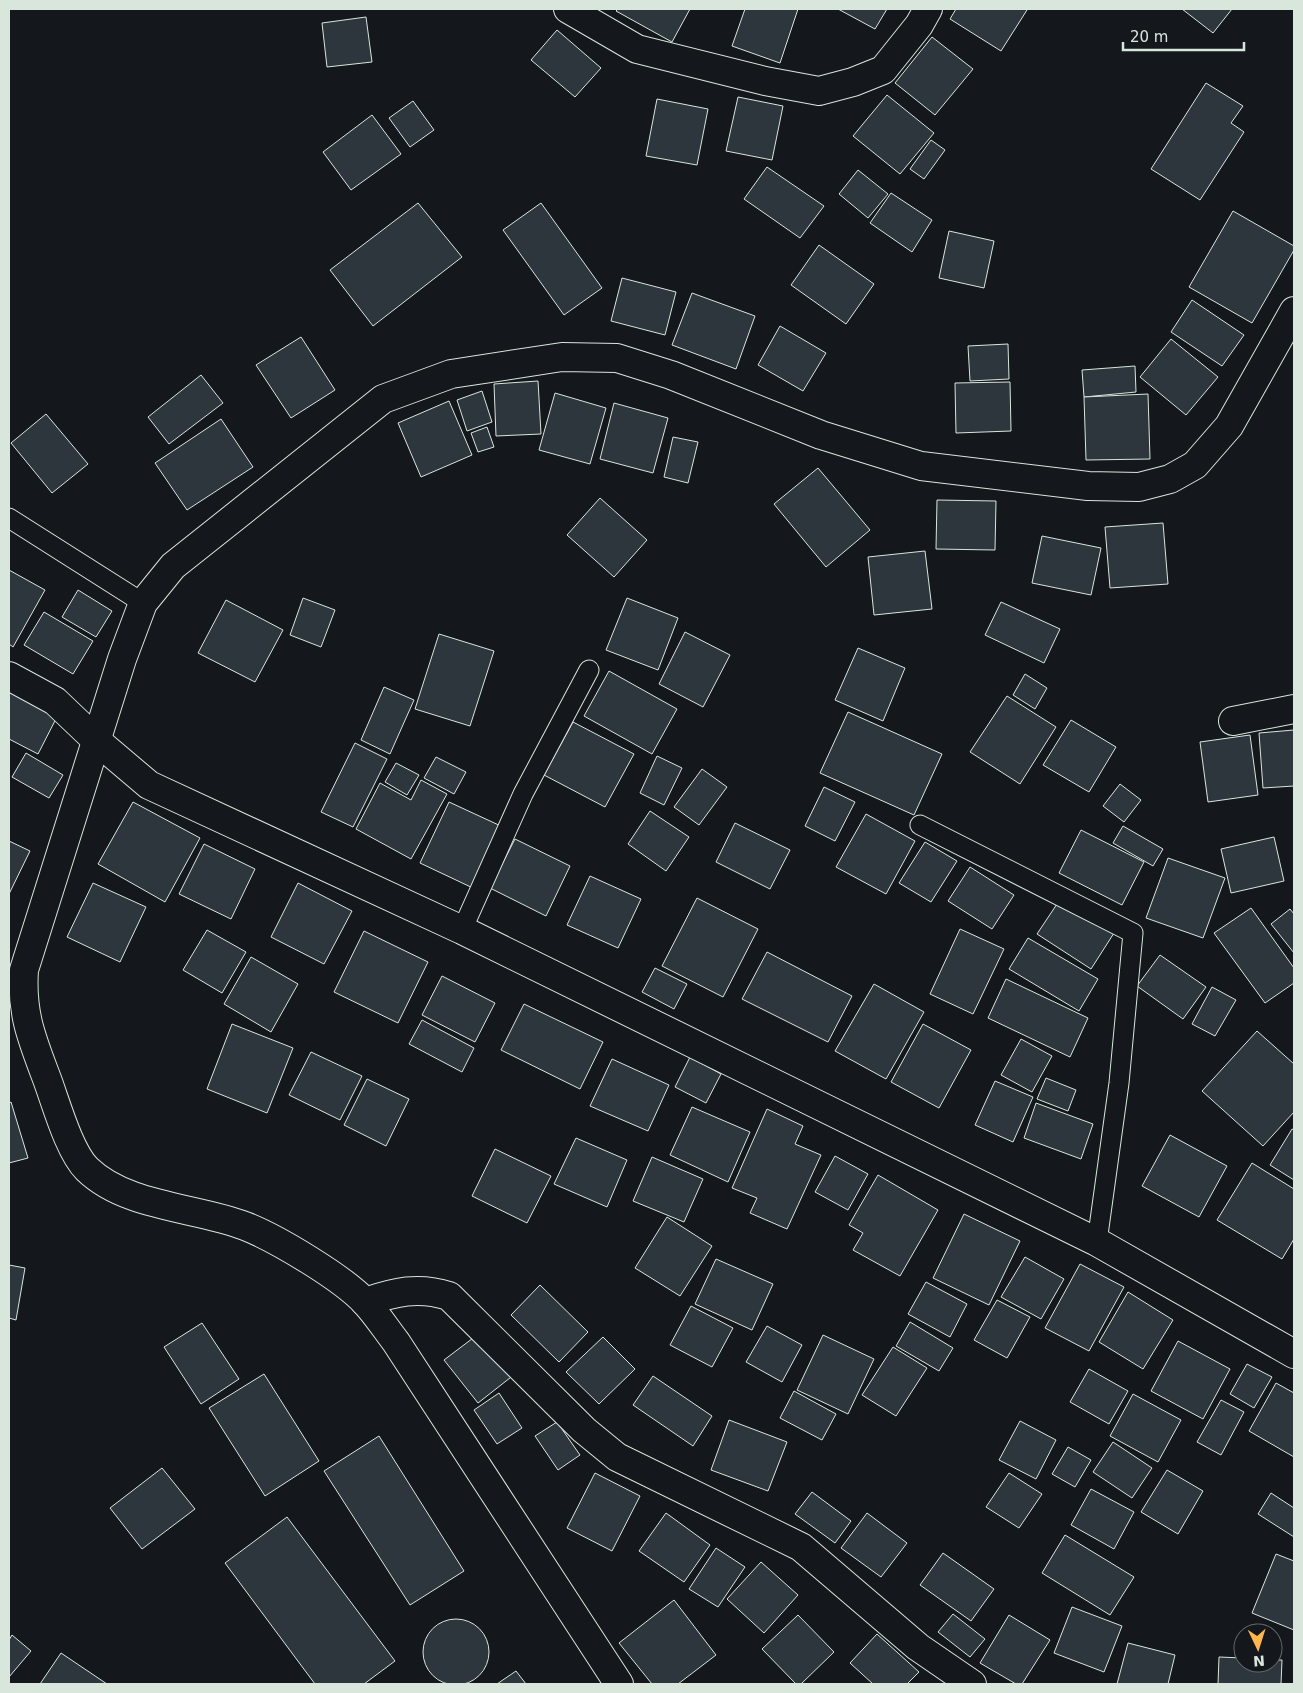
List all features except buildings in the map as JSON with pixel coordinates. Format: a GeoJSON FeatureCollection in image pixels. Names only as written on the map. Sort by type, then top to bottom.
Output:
{"type":"FeatureCollection","features":[{"type":"Feature","properties":{"kind":"street"},"geometry":{"type":"LineString","coordinates":[[568,9],[638,49],[764,81],[819,91],[853,82],[883,70],[919,25],[928,9]]}},
{"type":"Feature","properties":{"kind":"street"},"geometry":{"type":"LineString","coordinates":[[619,1684],[396,1342],[365,1302],[320,1268],[287,1247],[245,1226],[130,1195],[104,1183],[85,1167],[70,1139],[26,1020],[22,996],[24,970],[122,658],[143,603],[173,566],[383,399],[451,374],[562,357],[617,358],[671,375],[821,435],[921,466],[1088,486],[1139,487],[1170,479],[1195,465],[1229,426],[1294,311]]}},
{"type":"Feature","properties":{"kind":"street"},"geometry":{"type":"LineString","coordinates":[[9,676],[55,701],[97,741],[149,785],[462,930],[1097,1242],[1294,1354]]}},
{"type":"Feature","properties":{"kind":"street"},"geometry":{"type":"LineString","coordinates":[[1233,721],[1294,709]]}},
{"type":"Feature","properties":{"kind":"street"},"geometry":{"type":"LineString","coordinates":[[365,1302],[395,1292],[431,1290],[449,1296],[584,1430],[617,1457],[802,1547],[918,1647],[972,1684]]}},
{"type":"Feature","properties":{"kind":"lane"},"geometry":{"type":"LineString","coordinates":[[9,518],[143,603]]}},
{"type":"Feature","properties":{"kind":"lane"},"geometry":{"type":"LineString","coordinates":[[462,930],[523,794],[589,670]]}},
{"type":"Feature","properties":{"kind":"lane"},"geometry":{"type":"LineString","coordinates":[[920,825],[1133,933],[1119,1084],[1097,1242]]}}]}
